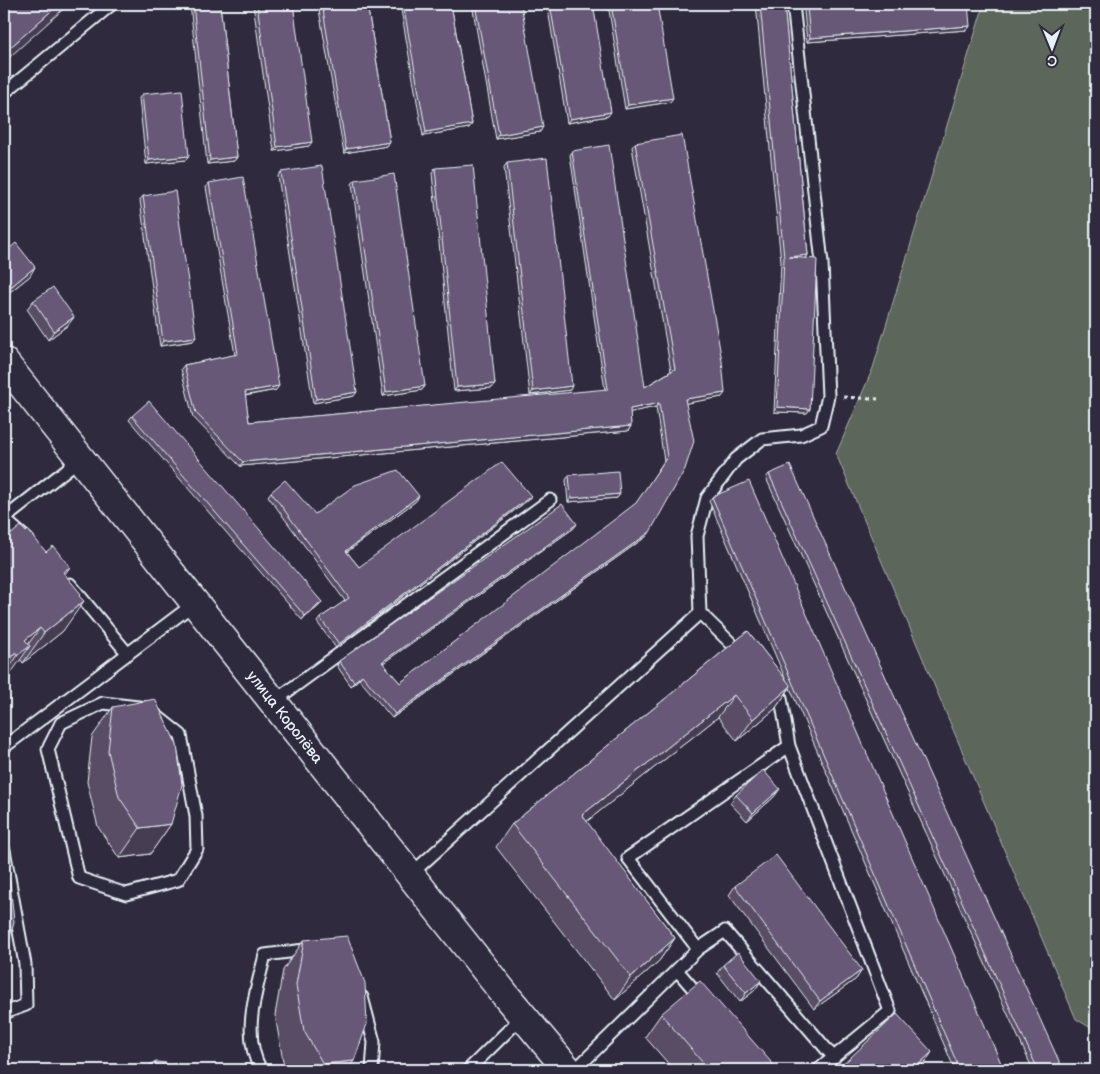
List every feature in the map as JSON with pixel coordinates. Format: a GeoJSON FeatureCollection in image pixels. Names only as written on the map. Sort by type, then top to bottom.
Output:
{"type":"FeatureCollection","features":[{"type":"Feature","properties":{"kind":"street","name":"улица Королёва"},"geometry":{"type":"LineString","coordinates":[[4,362],[410,875],[568,1070]]}},
{"type":"Feature","properties":{"kind":"lane"},"geometry":{"type":"LineString","coordinates":[[4,93],[112,4]]}},
{"type":"Feature","properties":{"kind":"lane"},"geometry":{"type":"LineString","coordinates":[[754,666],[700,613],[697,536],[707,498],[736,459],[762,439],[801,435],[821,426],[828,396],[822,263],[793,4]]}},
{"type":"Feature","properties":{"kind":"lane"},"geometry":{"type":"LineString","coordinates":[[40,551],[4,519],[80,458]]}},
{"type":"Feature","properties":{"kind":"lane"},"geometry":{"type":"LineString","coordinates":[[273,702],[550,500]]}},
{"type":"Feature","properties":{"kind":"lane"},"geometry":{"type":"LineString","coordinates":[[60,572],[128,654]]}},
{"type":"Feature","properties":{"kind":"lane"},"geometry":{"type":"LineString","coordinates":[[4,747],[195,603]]}},
{"type":"Feature","properties":{"kind":"lane"},"geometry":{"type":"LineString","coordinates":[[410,875],[700,613]]}},
{"type":"Feature","properties":{"kind":"lane"},"geometry":{"type":"LineString","coordinates":[[767,679],[780,692],[789,746],[890,1011],[818,1070]]}},
{"type":"Feature","properties":{"kind":"lane"},"geometry":{"type":"LineString","coordinates":[[57,707],[61,723],[48,749],[79,878],[126,894],[178,880],[197,849],[196,816],[181,735],[147,708],[103,703],[61,723]]}},
{"type":"Feature","properties":{"kind":"lane"},"geometry":{"type":"LineString","coordinates":[[698,949],[628,858],[789,746]]}},
{"type":"Feature","properties":{"kind":"lane"},"geometry":{"type":"LineString","coordinates":[[4,850],[25,964],[26,1005],[4,1013]]}},
{"type":"Feature","properties":{"kind":"lane"},"geometry":{"type":"LineString","coordinates":[[575,1070],[698,949],[725,932],[834,1058]]}},
{"type":"Feature","properties":{"kind":"lane"},"geometry":{"type":"LineString","coordinates":[[261,1070],[254,1058],[251,1014],[265,955],[326,947]]}},
{"type":"Feature","properties":{"kind":"lane"},"geometry":{"type":"LineString","coordinates":[[677,970],[708,1006]]}},
{"type":"Feature","properties":{"kind":"lane"},"geometry":{"type":"LineString","coordinates":[[355,985],[364,1000],[374,1042],[372,1070]]}},
{"type":"Feature","properties":{"kind":"lane"},"geometry":{"type":"LineString","coordinates":[[468,1070],[523,1016]]}},
{"type":"Feature","properties":{"kind":"path"},"geometry":{"type":"LineString","coordinates":[[828,396],[878,399]]}},
{"type":"Feature","properties":{"kind":"green space"},"geometry":{"type":"Polygon","coordinates":[[[984,4],[1096,4],[1096,1031],[1076,1019],[836,454],[873,368],[984,4]]]}},
{"type":"Feature","properties":{"kind":"building"},"geometry":{"type":"Polygon","coordinates":[[[4,4],[59,4],[4,53],[4,4]]]}},
{"type":"Feature","properties":{"kind":"building"},"geometry":{"type":"Polygon","coordinates":[[[193,4],[220,4],[237,157],[210,160],[193,4]]]}},
{"type":"Feature","properties":{"kind":"building"},"geometry":{"type":"Polygon","coordinates":[[[257,4],[293,4],[312,142],[277,147],[257,4]]]}},
{"type":"Feature","properties":{"kind":"building"},"geometry":{"type":"Polygon","coordinates":[[[322,4],[367,4],[390,142],[346,149],[322,4]]]}},
{"type":"Feature","properties":{"kind":"building"},"geometry":{"type":"Polygon","coordinates":[[[403,4],[451,4],[472,124],[426,132],[403,4]]]}},
{"type":"Feature","properties":{"kind":"building"},"geometry":{"type":"Polygon","coordinates":[[[475,4],[521,4],[543,127],[499,135],[475,4]]]}},
{"type":"Feature","properties":{"kind":"building"},"geometry":{"type":"Polygon","coordinates":[[[550,4],[593,4],[611,112],[570,119],[550,4]]]}},
{"type":"Feature","properties":{"kind":"building"},"geometry":{"type":"Polygon","coordinates":[[[611,4],[657,4],[673,98],[628,105],[611,4]]]}},
{"type":"Feature","properties":{"kind":"building"},"geometry":{"type":"Polygon","coordinates":[[[760,4],[784,4],[808,255],[789,257],[817,259],[810,409],[777,407],[784,258],[760,4]]]}},
{"type":"Feature","properties":{"kind":"building"},"geometry":{"type":"Polygon","coordinates":[[[844,4],[968,4],[970,26],[810,38],[807,7],[844,4]]]}},
{"type":"Feature","properties":{"kind":"building"},"geometry":{"type":"Polygon","coordinates":[[[182,90],[189,156],[149,160],[142,94],[182,90]]]}},
{"type":"Feature","properties":{"kind":"building"},"geometry":{"type":"Polygon","coordinates":[[[682,135],[722,361],[725,393],[685,399],[694,441],[685,469],[650,532],[395,714],[362,675],[354,682],[339,661],[562,504],[577,524],[382,662],[400,683],[636,503],[667,457],[659,403],[630,409],[631,426],[243,462],[196,413],[184,365],[238,354],[209,183],[243,177],[279,386],[245,392],[249,422],[608,389],[572,151],[609,145],[645,387],[675,369],[635,143],[682,135]]]}},
{"type":"Feature","properties":{"kind":"building"},"geometry":{"type":"Polygon","coordinates":[[[547,158],[572,386],[533,391],[507,163],[547,158]]]}},
{"type":"Feature","properties":{"kind":"building"},"geometry":{"type":"Polygon","coordinates":[[[473,165],[495,384],[457,387],[435,168],[473,165]]]}},
{"type":"Feature","properties":{"kind":"building"},"geometry":{"type":"Polygon","coordinates":[[[322,166],[357,392],[316,399],[281,172],[322,166]]]}},
{"type":"Feature","properties":{"kind":"building"},"geometry":{"type":"Polygon","coordinates":[[[394,174],[425,386],[386,392],[355,180],[394,174]]]}},
{"type":"Feature","properties":{"kind":"building"},"geometry":{"type":"Polygon","coordinates":[[[175,191],[196,337],[163,341],[143,196],[175,191]]]}},
{"type":"Feature","properties":{"kind":"building"},"geometry":{"type":"Polygon","coordinates":[[[16,243],[35,267],[12,286],[4,276],[4,253],[16,243]]]}},
{"type":"Feature","properties":{"kind":"building"},"geometry":{"type":"Polygon","coordinates":[[[53,287],[74,317],[54,331],[33,301],[53,287]]]}},
{"type":"Feature","properties":{"kind":"building"},"geometry":{"type":"Polygon","coordinates":[[[149,401],[322,602],[305,616],[132,416],[149,401]]]}},
{"type":"Feature","properties":{"kind":"building"},"geometry":{"type":"Polygon","coordinates":[[[502,462],[531,496],[339,644],[320,618],[349,598],[271,492],[285,480],[315,514],[355,485],[398,470],[419,496],[346,551],[359,567],[502,462]]]}},
{"type":"Feature","properties":{"kind":"building"},"geometry":{"type":"Polygon","coordinates":[[[790,465],[1063,1070],[1038,1070],[769,474],[790,465]]]}},
{"type":"Feature","properties":{"kind":"building"},"geometry":{"type":"Polygon","coordinates":[[[618,471],[620,494],[571,498],[569,475],[618,471]]]}},
{"type":"Feature","properties":{"kind":"building"},"geometry":{"type":"Polygon","coordinates":[[[749,481],[1004,1070],[960,1070],[712,497],[749,481]]]}},
{"type":"Feature","properties":{"kind":"building"},"geometry":{"type":"Polygon","coordinates":[[[21,526],[26,532],[28,530],[46,552],[53,546],[70,567],[63,572],[81,594],[79,596],[84,601],[44,633],[40,628],[25,640],[30,646],[18,655],[16,652],[4,662],[4,600],[12,593],[4,584],[4,540],[21,526]]]}},
{"type":"Feature","properties":{"kind":"building"},"geometry":{"type":"Polygon","coordinates":[[[748,631],[791,686],[753,719],[734,695],[582,815],[675,938],[631,977],[512,824],[748,631]]]}},
{"type":"Feature","properties":{"kind":"building"},"geometry":{"type":"Polygon","coordinates":[[[155,699],[177,745],[182,785],[171,824],[140,828],[119,797],[108,751],[113,707],[155,699]]]}},
{"type":"Feature","properties":{"kind":"building"},"geometry":{"type":"Polygon","coordinates":[[[763,770],[780,789],[753,813],[736,795],[763,770]]]}},
{"type":"Feature","properties":{"kind":"building"},"geometry":{"type":"Polygon","coordinates":[[[776,855],[862,970],[820,1001],[735,886],[776,855]]]}},
{"type":"Feature","properties":{"kind":"building"},"geometry":{"type":"Polygon","coordinates":[[[4,868],[10,882],[14,922],[4,957],[4,868]]]}},
{"type":"Feature","properties":{"kind":"building"},"geometry":{"type":"Polygon","coordinates":[[[347,936],[365,983],[367,1024],[354,1061],[323,1064],[304,1031],[296,985],[304,940],[347,936]]]}},
{"type":"Feature","properties":{"kind":"building"},"geometry":{"type":"Polygon","coordinates":[[[738,952],[761,981],[746,993],[723,965],[738,952]]]}},
{"type":"Feature","properties":{"kind":"building"},"geometry":{"type":"Polygon","coordinates":[[[700,981],[778,1070],[709,1070],[661,1014],[700,981]]]}},
{"type":"Feature","properties":{"kind":"building"},"geometry":{"type":"Polygon","coordinates":[[[897,1014],[932,1052],[913,1070],[837,1070],[897,1014]]]}},
{"type":"Feature","properties":{"kind":"building"},"geometry":{"type":"Polygon","coordinates":[[[152,1063],[166,1063],[167,1066],[176,1064],[179,1070],[138,1070],[148,1068],[152,1063]]]}}]}
